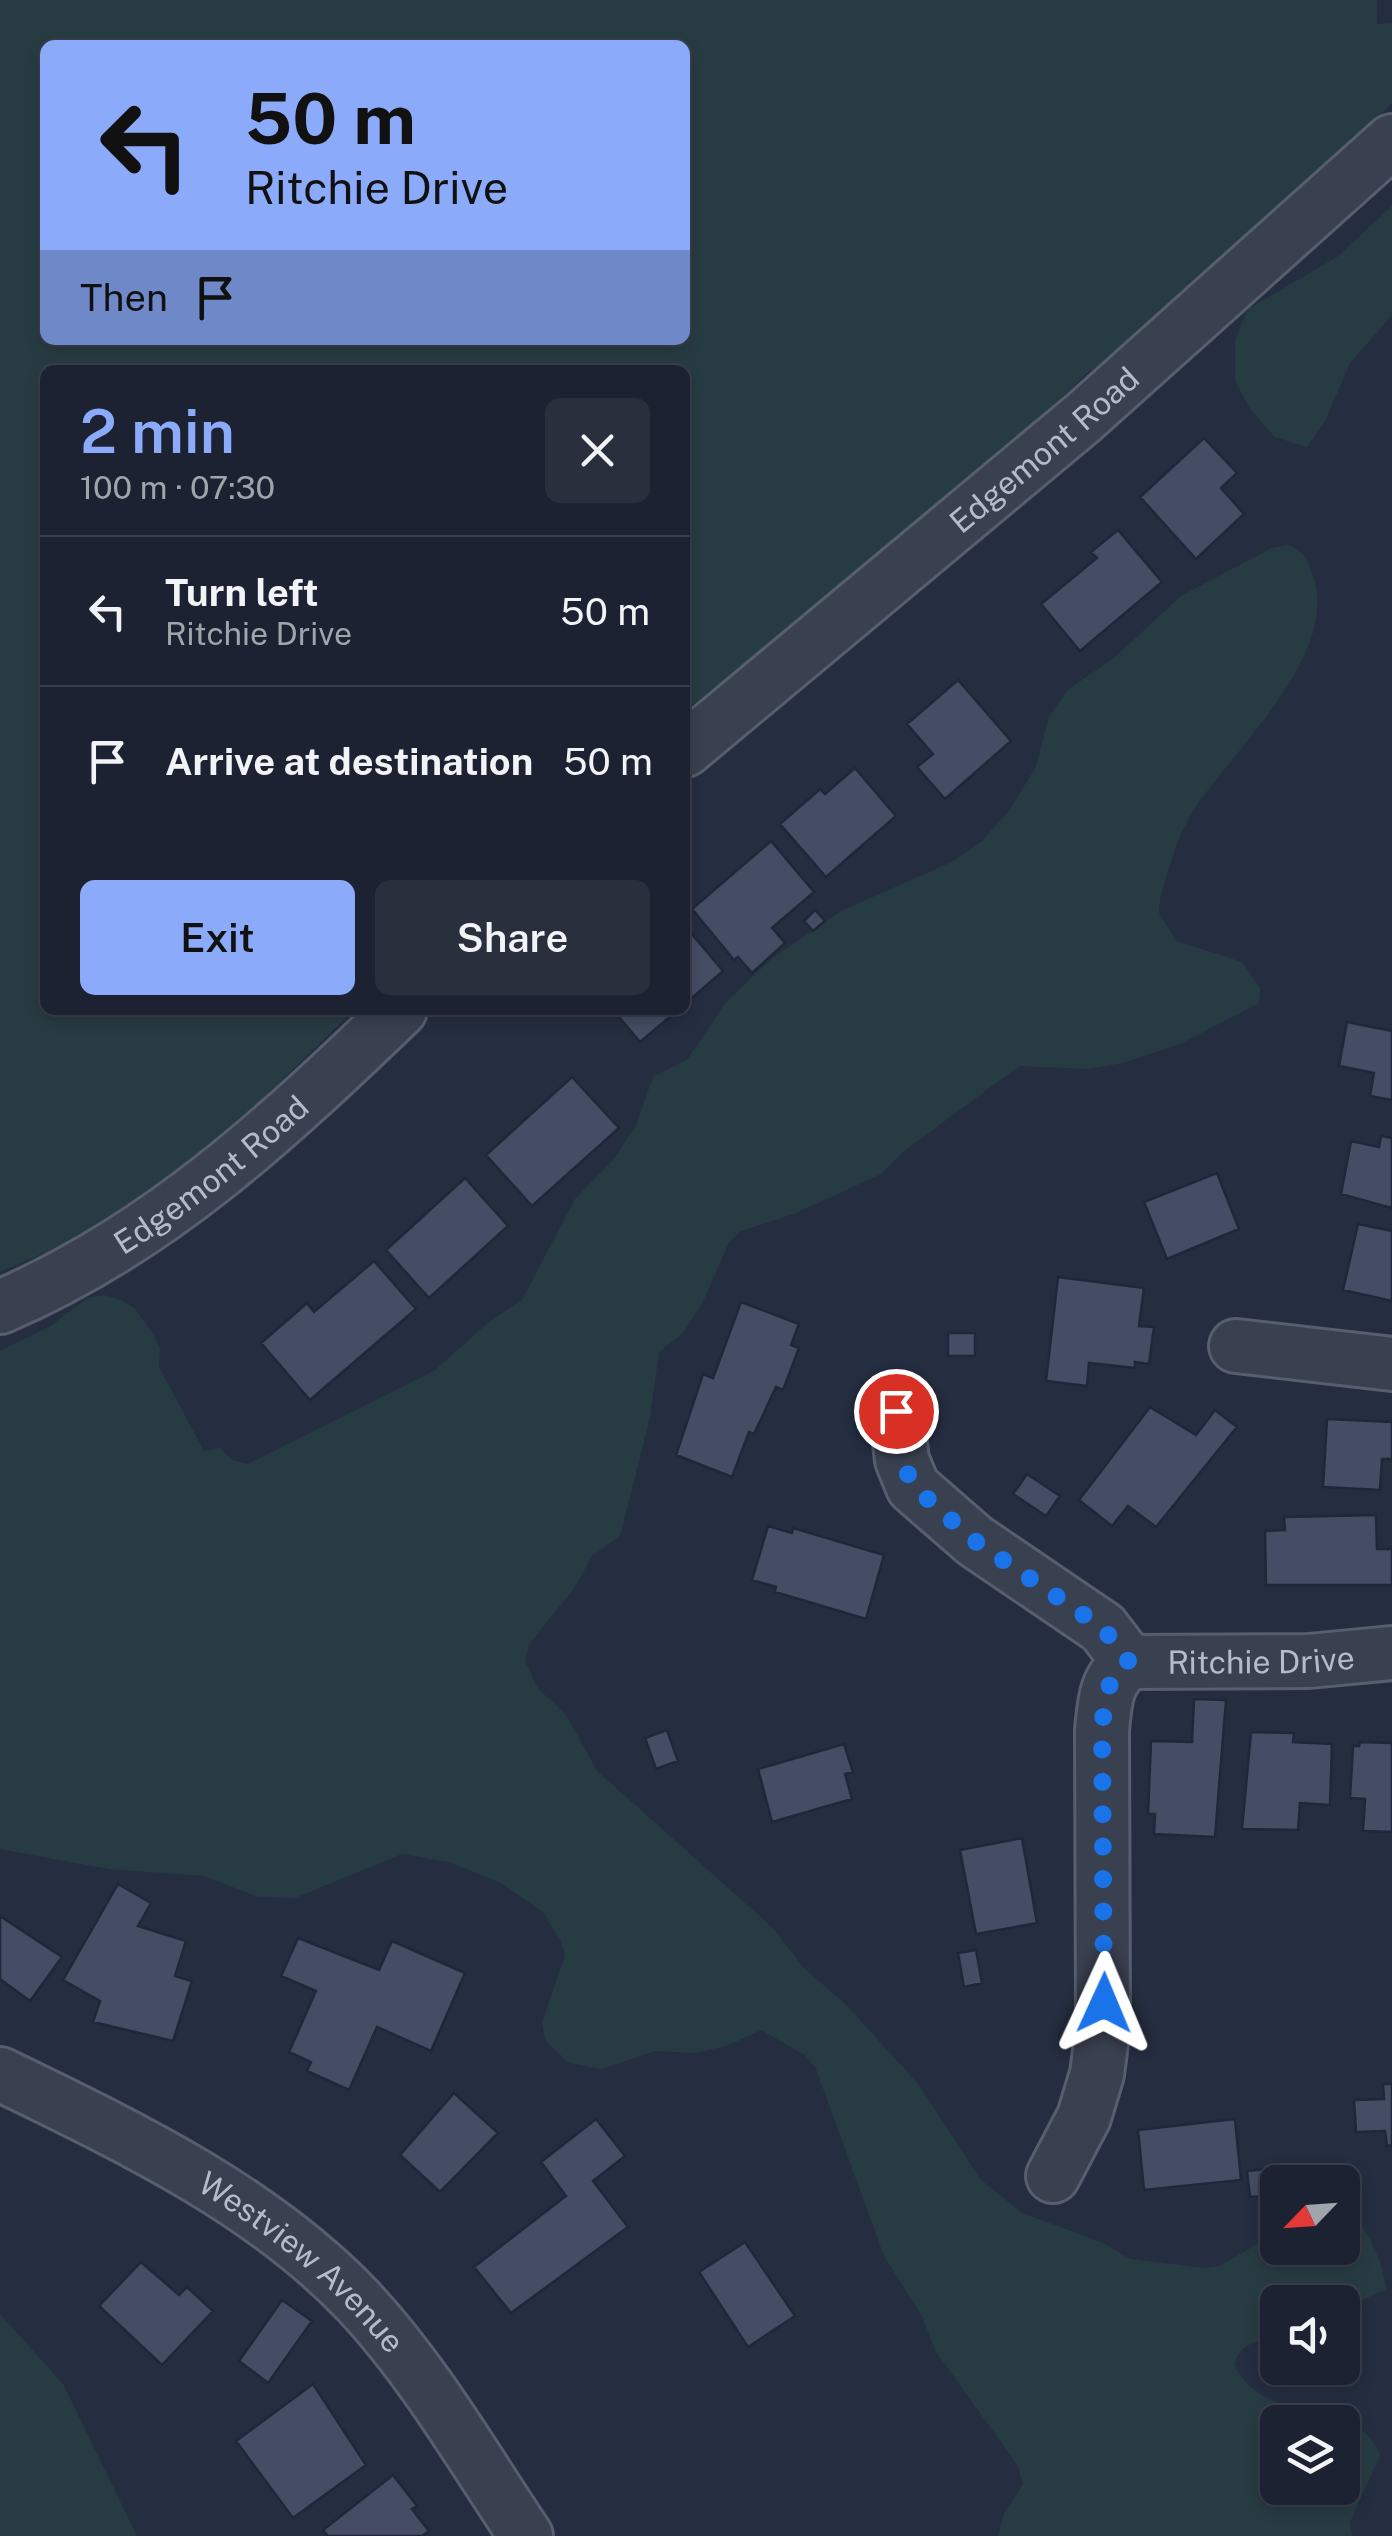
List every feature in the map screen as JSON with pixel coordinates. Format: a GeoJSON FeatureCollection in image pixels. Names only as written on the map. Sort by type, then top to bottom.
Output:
{"type":"FeatureCollection","features":[{"type":"Feature","properties":{"kind":"street","name":"Edgemont Road"},"geometry":{"type":"LineString","coordinates":[[690,746],[1124,383],[1392,141]]}},
{"type":"Feature","properties":{"kind":"street","name":"Edgemont Road"},"geometry":{"type":"LineString","coordinates":[[0,1307],[102,1257],[162,1219],[274,1127],[395,1015]]}},
{"type":"Feature","properties":{"kind":"street"},"geometry":{"type":"LineString","coordinates":[[1236,1346],[1392,1364]]}},
{"type":"Feature","properties":{"kind":"street","name":"Ritchie Drive"},"geometry":{"type":"LineString","coordinates":[[896,1411],[902,1460],[913,1486],[975,1541],[1103,1628],[1129,1662],[1310,1661],[1392,1654]]}},
{"type":"Feature","properties":{"kind":"street"},"geometry":{"type":"LineString","coordinates":[[1054,2176],[1084,2117],[1097,2074],[1105,1978],[1106,1689],[1113,1674],[1129,1662]]}},
{"type":"Feature","properties":{"kind":"street","name":"Westview Avenue"},"geometry":{"type":"LineString","coordinates":[[0,2074],[148,2149],[265,2222],[310,2257],[358,2301],[404,2356],[526,2536]]}},
{"type":"Feature","properties":{"kind":"green space"},"geometry":{"type":"Polygon","coordinates":[[[0,0],[1377,0],[1377,24],[1392,23],[1392,103],[1282,211],[1176,299],[1143,337],[1087,373],[999,459],[942,498],[905,535],[690,707],[690,365],[40,365],[40,1015],[349,1015],[226,1132],[171,1178],[127,1210],[0,1272],[0,0]]]}},
{"type":"Feature","properties":{"kind":"green space"},"geometry":{"type":"Polygon","coordinates":[[[1392,206],[1392,315],[1350,363],[1325,421],[1307,447],[1275,437],[1251,410],[1235,381],[1235,340],[1248,309],[1337,257],[1392,206]]]}},
{"type":"Feature","properties":{"kind":"green space"},"geometry":{"type":"Polygon","coordinates":[[[1288,545],[1301,553],[1312,573],[1317,604],[1312,635],[1299,667],[1193,811],[1178,842],[1160,898],[1159,913],[1176,941],[1242,962],[1260,988],[1259,1003],[1180,1044],[1123,1063],[1087,1069],[1019,1066],[903,1152],[881,1174],[796,1213],[741,1231],[729,1242],[702,1304],[683,1333],[659,1352],[650,1417],[620,1536],[592,1556],[575,1587],[529,1644],[525,1661],[538,1689],[565,1713],[597,1771],[773,1928],[803,1967],[847,2006],[919,2085],[980,2179],[1022,2213],[1101,2242],[1130,2259],[1204,2268],[1220,2266],[1260,2242],[1260,2265],[1360,2265],[1360,2225],[1372,2244],[1386,2289],[1360,2301],[1360,2285],[1260,2285],[1260,2341],[1246,2347],[1234,2365],[1250,2386],[1285,2405],[1260,2405],[1260,2505],[1358,2505],[1350,2522],[1352,2536],[998,2536],[1004,2513],[1023,2484],[1018,2466],[935,2350],[922,2316],[884,2256],[816,2069],[805,2055],[761,2030],[729,2045],[696,2053],[655,2051],[602,2069],[569,2063],[545,2040],[542,2022],[565,1956],[561,1941],[543,1912],[501,1883],[449,1862],[402,1854],[295,1898],[258,1897],[205,1876],[108,1869],[0,1849],[0,1351],[49,1327],[88,1298],[104,1295],[121,1300],[135,1309],[153,1334],[160,1348],[159,1367],[204,1451],[220,1448],[232,1460],[248,1464],[434,1371],[490,1321],[522,1300],[575,1199],[614,1159],[636,1125],[653,1077],[687,1060],[726,1002],[770,960],[841,911],[952,862],[981,842],[1008,812],[1036,767],[1049,716],[1069,689],[1114,658],[1181,596],[1272,548],[1288,545]]]}},
{"type":"Feature","properties":{"kind":"green space"},"geometry":{"type":"Polygon","coordinates":[[[0,2314],[63,2384],[137,2536],[0,2536],[0,2314]]]}},
{"type":"Feature","properties":{"kind":"green space"},"geometry":{"type":"Polygon","coordinates":[[[1360,2430],[1380,2455],[1360,2500],[1360,2430]]]}},
{"type":"Feature","properties":{"kind":"building"},"geometry":{"type":"Polygon","coordinates":[[[1204,438],[1237,473],[1221,488],[1244,514],[1196,559],[1140,497],[1204,438]]]}},
{"type":"Feature","properties":{"kind":"building"},"geometry":{"type":"Polygon","coordinates":[[[1118,530],[1162,582],[1080,651],[1041,604],[1097,558],[1091,552],[1118,530]]]}},
{"type":"Feature","properties":{"kind":"building"},"geometry":{"type":"Polygon","coordinates":[[[958,680],[1011,741],[945,799],[917,767],[933,754],[907,724],[958,680]]]}},
{"type":"Feature","properties":{"kind":"building"},"geometry":{"type":"Polygon","coordinates":[[[855,768],[896,816],[826,877],[780,824],[820,789],[825,794],[855,768]]]}},
{"type":"Feature","properties":{"kind":"building"},"geometry":{"type":"Polygon","coordinates":[[[771,841],[814,892],[772,928],[785,943],[752,973],[738,957],[734,960],[692,909],[771,841]]]}},
{"type":"Feature","properties":{"kind":"building"},"geometry":{"type":"Polygon","coordinates":[[[815,910],[825,921],[813,931],[804,921],[815,910]]]}},
{"type":"Feature","properties":{"kind":"building"},"geometry":{"type":"Polygon","coordinates":[[[690,932],[723,971],[690,1000],[690,932]]]}},
{"type":"Feature","properties":{"kind":"building"},"geometry":{"type":"Polygon","coordinates":[[[617,1015],[672,1015],[640,1042],[617,1015]]]}},
{"type":"Feature","properties":{"kind":"building"},"geometry":{"type":"Polygon","coordinates":[[[1347,1022],[1392,1031],[1392,1100],[1370,1096],[1374,1073],[1339,1066],[1347,1022]]]}},
{"type":"Feature","properties":{"kind":"building"},"geometry":{"type":"Polygon","coordinates":[[[572,1077],[619,1128],[532,1206],[486,1155],[572,1077]]]}},
{"type":"Feature","properties":{"kind":"building"},"geometry":{"type":"Polygon","coordinates":[[[1381,1136],[1392,1138],[1392,1208],[1341,1194],[1351,1141],[1379,1147],[1381,1136]]]}},
{"type":"Feature","properties":{"kind":"building"},"geometry":{"type":"Polygon","coordinates":[[[1217,1173],[1239,1229],[1167,1259],[1144,1202],[1217,1173]]]}},
{"type":"Feature","properties":{"kind":"building"},"geometry":{"type":"Polygon","coordinates":[[[465,1178],[508,1226],[429,1298],[386,1250],[465,1178]]]}},
{"type":"Feature","properties":{"kind":"building"},"geometry":{"type":"Polygon","coordinates":[[[1358,1224],[1392,1231],[1392,1301],[1343,1290],[1358,1224]]]}},
{"type":"Feature","properties":{"kind":"building"},"geometry":{"type":"Polygon","coordinates":[[[374,1261],[416,1309],[310,1400],[261,1343],[307,1303],[314,1312],[374,1261]]]}},
{"type":"Feature","properties":{"kind":"building"},"geometry":{"type":"Polygon","coordinates":[[[1058,1277],[1144,1288],[1139,1326],[1154,1327],[1149,1364],[1135,1362],[1135,1368],[1089,1363],[1087,1386],[1046,1381],[1058,1277]]]}},
{"type":"Feature","properties":{"kind":"building"},"geometry":{"type":"Polygon","coordinates":[[[741,1302],[799,1324],[791,1345],[799,1348],[783,1390],[776,1387],[754,1434],[749,1432],[732,1477],[676,1455],[703,1374],[713,1378],[741,1302]]]}},
{"type":"Feature","properties":{"kind":"building"},"geometry":{"type":"Polygon","coordinates":[[[948,1333],[975,1333],[975,1356],[948,1356],[948,1333]]]}},
{"type":"Feature","properties":{"kind":"building"},"geometry":{"type":"Polygon","coordinates":[[[1150,1407],[1196,1435],[1215,1410],[1237,1427],[1156,1527],[1128,1506],[1112,1526],[1079,1500],[1150,1407]]]}},
{"type":"Feature","properties":{"kind":"building"},"geometry":{"type":"Polygon","coordinates":[[[1327,1419],[1392,1422],[1392,1459],[1382,1459],[1380,1490],[1323,1487],[1327,1419]]]}},
{"type":"Feature","properties":{"kind":"building"},"geometry":{"type":"Polygon","coordinates":[[[1027,1474],[1060,1496],[1046,1516],[1013,1494],[1027,1474]]]}},
{"type":"Feature","properties":{"kind":"building"},"geometry":{"type":"Polygon","coordinates":[[[1376,1515],[1377,1549],[1392,1549],[1392,1585],[1266,1585],[1265,1531],[1285,1530],[1284,1517],[1376,1515]]]}},
{"type":"Feature","properties":{"kind":"building"},"geometry":{"type":"Polygon","coordinates":[[[768,1526],[792,1533],[793,1528],[884,1555],[866,1619],[775,1592],[776,1587],[752,1580],[768,1526]]]}},
{"type":"Feature","properties":{"kind":"building"},"geometry":{"type":"Polygon","coordinates":[[[1194,1699],[1226,1700],[1215,1837],[1154,1834],[1155,1814],[1148,1814],[1151,1741],[1192,1742],[1194,1699]]]}},
{"type":"Feature","properties":{"kind":"building"},"geometry":{"type":"Polygon","coordinates":[[[667,1730],[678,1761],[656,1769],[645,1738],[667,1730]]]}},
{"type":"Feature","properties":{"kind":"building"},"geometry":{"type":"Polygon","coordinates":[[[1251,1732],[1294,1733],[1293,1742],[1332,1744],[1330,1805],[1300,1803],[1298,1830],[1242,1829],[1251,1732]]]}},
{"type":"Feature","properties":{"kind":"building"},"geometry":{"type":"Polygon","coordinates":[[[1360,1742],[1392,1743],[1392,1832],[1363,1831],[1365,1799],[1350,1798],[1353,1746],[1360,1742]]]}},
{"type":"Feature","properties":{"kind":"building"},"geometry":{"type":"Polygon","coordinates":[[[844,1744],[853,1772],[845,1774],[852,1799],[772,1822],[758,1769],[844,1744]]]}},
{"type":"Feature","properties":{"kind":"building"},"geometry":{"type":"Polygon","coordinates":[[[1022,1838],[1037,1923],[976,1934],[960,1850],[1022,1838]]]}},
{"type":"Feature","properties":{"kind":"building"},"geometry":{"type":"Polygon","coordinates":[[[118,1884],[151,1903],[138,1926],[186,1941],[175,1976],[192,1981],[173,2041],[93,2022],[100,2001],[63,1980],[118,1884]]]}},
{"type":"Feature","properties":{"kind":"building"},"geometry":{"type":"Polygon","coordinates":[[[0,1916],[62,1957],[30,2001],[0,1979],[0,1916]]]}},
{"type":"Feature","properties":{"kind":"building"},"geometry":{"type":"Polygon","coordinates":[[[298,1938],[379,1970],[392,1941],[465,1973],[431,2051],[377,2027],[349,2090],[307,2071],[311,2062],[289,2052],[316,1991],[281,1976],[298,1938]]]}},
{"type":"Feature","properties":{"kind":"building"},"geometry":{"type":"Polygon","coordinates":[[[976,1950],[982,1983],[964,1987],[958,1953],[976,1950]]]}},
{"type":"Feature","properties":{"kind":"building"},"geometry":{"type":"Polygon","coordinates":[[[1383,2084],[1392,2084],[1392,2145],[1387,2146],[1385,2131],[1356,2132],[1354,2100],[1384,2099],[1383,2084]]]}},
{"type":"Feature","properties":{"kind":"building"},"geometry":{"type":"Polygon","coordinates":[[[454,2093],[498,2133],[440,2192],[400,2155],[454,2093]]]}},
{"type":"Feature","properties":{"kind":"building"},"geometry":{"type":"Polygon","coordinates":[[[596,2119],[625,2156],[593,2181],[628,2227],[511,2313],[474,2267],[566,2196],[541,2162],[596,2119]]]}},
{"type":"Feature","properties":{"kind":"building"},"geometry":{"type":"Polygon","coordinates":[[[1235,2119],[1241,2180],[1144,2190],[1138,2130],[1235,2119]]]}},
{"type":"Feature","properties":{"kind":"building"},"geometry":{"type":"Polygon","coordinates":[[[1260,2170],[1260,2196],[1250,2197],[1247,2171],[1260,2170]]]}},
{"type":"Feature","properties":{"kind":"building"},"geometry":{"type":"Polygon","coordinates":[[[745,2242],[795,2316],[748,2347],[699,2272],[745,2242]]]}},
{"type":"Feature","properties":{"kind":"building"},"geometry":{"type":"Polygon","coordinates":[[[141,2262],[179,2295],[187,2287],[213,2311],[162,2365],[99,2306],[141,2262]]]}},
{"type":"Feature","properties":{"kind":"building"},"geometry":{"type":"Polygon","coordinates":[[[282,2300],[312,2321],[268,2383],[239,2361],[282,2300]]]}},
{"type":"Feature","properties":{"kind":"building"},"geometry":{"type":"Polygon","coordinates":[[[313,2384],[366,2465],[293,2518],[236,2441],[313,2384]]]}},
{"type":"Feature","properties":{"kind":"building"},"geometry":{"type":"Polygon","coordinates":[[[393,2475],[417,2506],[412,2509],[429,2531],[422,2536],[328,2536],[323,2530],[393,2475]]]}},
{"type":"Feature","properties":{"kind":"route"},"geometry":{"type":"LineString","coordinates":[[896,1411],[902,1460],[913,1486],[933,1508],[1103,1628],[1129,1662],[1113,1674],[1106,1689],[1102,1730],[1104,2003]]}}]}
